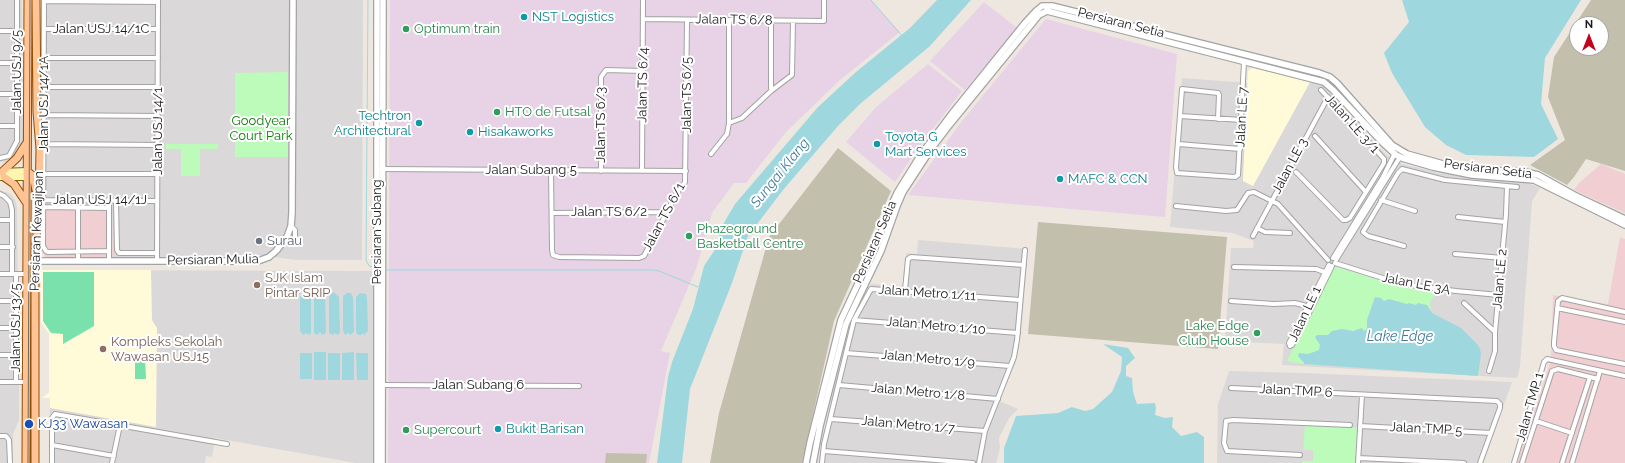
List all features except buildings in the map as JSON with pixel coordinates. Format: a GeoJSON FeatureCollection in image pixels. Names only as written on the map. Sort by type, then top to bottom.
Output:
{"type":"FeatureCollection","features":[{"type":"Feature","properties":{"kind":"main road","name":"Persiaran Kewajipan"},"geometry":{"type":"LineString","coordinates":[[26,463],[28,174],[27,0]]}},
{"type":"Feature","properties":{"kind":"main road","name":"Persiaran Kewajipan"},"geometry":{"type":"LineString","coordinates":[[35,463],[35,261],[42,204],[38,135],[40,114],[41,0]]}},
{"type":"Feature","properties":{"kind":"main road"},"geometry":{"type":"LineString","coordinates":[[1,174],[28,174],[35,168],[35,147],[38,135]]}},
{"type":"Feature","properties":{"kind":"main road"},"geometry":{"type":"LineString","coordinates":[[1,174],[17,158],[27,142]]}},
{"type":"Feature","properties":{"kind":"main road"},"geometry":{"type":"LineString","coordinates":[[1,174],[16,186],[27,204]]}},
{"type":"Feature","properties":{"kind":"main road"},"geometry":{"type":"LineString","coordinates":[[28,174],[34,180],[42,204]]}},
{"type":"Feature","properties":{"kind":"street","name":"Jalan USJ 9/5"},"geometry":{"type":"LineString","coordinates":[[0,158],[8,156],[17,144],[17,0]]}},
{"type":"Feature","properties":{"kind":"street"},"geometry":{"type":"LineString","coordinates":[[41,0],[158,1]]}},
{"type":"Feature","properties":{"kind":"street","name":"Jalan USJ 14/1A"},"geometry":{"type":"LineString","coordinates":[[41,0],[44,29],[44,87],[40,114],[44,144],[42,204],[43,246],[46,251],[78,251]]}},
{"type":"Feature","properties":{"kind":"street","name":"Persiaran Mulia"},"geometry":{"type":"LineString","coordinates":[[35,261],[263,260],[280,248],[287,237],[291,226],[293,0]]}},
{"type":"Feature","properties":{"kind":"street","name":"Persiaran Subang"},"geometry":{"type":"LineString","coordinates":[[377,0],[382,463]]}},
{"type":"Feature","properties":{"kind":"street","name":"Persiaran Subang"},"geometry":{"type":"LineString","coordinates":[[379,169],[383,0]]}},
{"type":"Feature","properties":{"kind":"street","name":"Jalan TS 6/4"},"geometry":{"type":"LineString","coordinates":[[642,171],[643,0]]}},
{"type":"Feature","properties":{"kind":"street","name":"Jalan TS 6/8"},"geometry":{"type":"LineString","coordinates":[[644,19],[824,21],[824,0]]}},
{"type":"Feature","properties":{"kind":"street","name":"Jalan USJ 14/1"},"geometry":{"type":"LineString","coordinates":[[157,261],[158,1]]}},
{"type":"Feature","properties":{"kind":"street","name":"Persiaran Setia"},"geometry":{"type":"LineString","coordinates":[[806,463],[841,320],[880,236],[885,220],[897,193],[920,156],[968,92],[1036,11],[1052,6],[1147,31],[1320,73],[1337,82],[1376,127],[1396,147],[1407,154],[1443,164],[1482,170],[1525,172],[1541,176],[1574,195],[1625,219]]}},
{"type":"Feature","properties":{"kind":"street","name":"Persiaran Setia"},"geometry":{"type":"LineString","coordinates":[[1045,9],[1324,82],[1398,156],[1428,166],[1472,175],[1534,180],[1625,225]]}},
{"type":"Feature","properties":{"kind":"street","name":"Persiaran Setia"},"geometry":{"type":"LineString","coordinates":[[813,463],[820,426],[846,324],[881,251],[903,192],[931,150],[948,128],[1045,9]]}},
{"type":"Feature","properties":{"kind":"street","name":"Jalan TS 6/5"},"geometry":{"type":"LineString","coordinates":[[686,171],[687,20]]}},
{"type":"Feature","properties":{"kind":"street"},"geometry":{"type":"LineString","coordinates":[[710,154],[727,134],[729,123],[729,20]]}},
{"type":"Feature","properties":{"kind":"street"},"geometry":{"type":"LineString","coordinates":[[771,21],[771,91]]}},
{"type":"Feature","properties":{"kind":"street"},"geometry":{"type":"LineString","coordinates":[[729,123],[742,118],[771,91],[792,75],[793,21]]}},
{"type":"Feature","properties":{"kind":"street","name":"Jalan USJ 14/1C"},"geometry":{"type":"LineString","coordinates":[[44,29],[158,29]]}},
{"type":"Feature","properties":{"kind":"street"},"geometry":{"type":"LineString","coordinates":[[0,31],[17,31]]}},
{"type":"Feature","properties":{"kind":"street"},"geometry":{"type":"LineString","coordinates":[[1244,62],[1246,54]]}},
{"type":"Feature","properties":{"kind":"street"},"geometry":{"type":"LineString","coordinates":[[44,58],[158,58]]}},
{"type":"Feature","properties":{"kind":"street","name":"Jalan LE 7"},"geometry":{"type":"LineString","coordinates":[[1178,144],[1177,173],[1235,177],[1239,171],[1244,62]]}},
{"type":"Feature","properties":{"kind":"street"},"geometry":{"type":"LineString","coordinates":[[0,63],[17,63]]}},
{"type":"Feature","properties":{"kind":"street","name":"Jalan TS 6/3"},"geometry":{"type":"LineString","coordinates":[[601,171],[601,77],[606,70],[643,71]]}},
{"type":"Feature","properties":{"kind":"street"},"geometry":{"type":"LineString","coordinates":[[44,87],[158,87]]}},
{"type":"Feature","properties":{"kind":"street"},"geometry":{"type":"LineString","coordinates":[[1218,119],[1218,93],[1183,88],[1178,144],[1240,149]]}},
{"type":"Feature","properties":{"kind":"street","name":"Jalan LE 3/1"},"geometry":{"type":"LineString","coordinates":[[1321,90],[1384,159],[1384,163],[1365,192]]}},
{"type":"Feature","properties":{"kind":"street"},"geometry":{"type":"LineString","coordinates":[[0,94],[17,94]]}},
{"type":"Feature","properties":{"kind":"street","name":"Jalan LE 3"},"geometry":{"type":"LineString","coordinates":[[1252,236],[1328,97]]}},
{"type":"Feature","properties":{"kind":"street"},"geometry":{"type":"LineString","coordinates":[[40,114],[158,116]]}},
{"type":"Feature","properties":{"kind":"street"},"geometry":{"type":"LineString","coordinates":[[1180,116],[1242,120]]}},
{"type":"Feature","properties":{"kind":"street"},"geometry":{"type":"LineString","coordinates":[[0,126],[17,126]]}},
{"type":"Feature","properties":{"kind":"street"},"geometry":{"type":"LineString","coordinates":[[1296,172],[1343,220],[1348,219],[1365,192],[1315,136]]}},
{"type":"Feature","properties":{"kind":"street"},"geometry":{"type":"LineString","coordinates":[[44,144],[157,145]]}},
{"type":"Feature","properties":{"kind":"street"},"geometry":{"type":"LineString","coordinates":[[1396,147],[1398,156],[1406,156],[1407,154]]}},
{"type":"Feature","properties":{"kind":"street","name":"Jalan LE 1"},"geometry":{"type":"LineString","coordinates":[[1309,307],[1292,345],[1290,346],[1289,343],[1333,262],[1398,156]]}},
{"type":"Feature","properties":{"kind":"street","name":"Jalan Subang 5"},"geometry":{"type":"LineString","coordinates":[[379,169],[686,171]]}},
{"type":"Feature","properties":{"kind":"street"},"geometry":{"type":"LineString","coordinates":[[1404,246],[1364,234],[1364,229],[1371,216],[1402,169],[1444,180],[1517,187]]}},
{"type":"Feature","properties":{"kind":"street","name":"Jalan TS 6/1"},"geometry":{"type":"LineString","coordinates":[[551,170],[553,255],[559,257],[638,258],[644,256],[666,212],[685,182],[686,171]]}},
{"type":"Feature","properties":{"kind":"street"},"geometry":{"type":"LineString","coordinates":[[44,174],[157,174]]}},
{"type":"Feature","properties":{"kind":"street","name":"Jalan LE 2"},"geometry":{"type":"LineString","coordinates":[[1489,371],[1495,351],[1495,332],[1503,258],[1507,186]]}},
{"type":"Feature","properties":{"kind":"street"},"geometry":{"type":"LineString","coordinates":[[1176,206],[1226,211],[1237,210],[1250,192],[1281,207],[1328,260],[1333,262]]}},
{"type":"Feature","properties":{"kind":"street","name":"Jalan USJ 13/5"},"geometry":{"type":"LineString","coordinates":[[0,194],[10,202],[12,220],[12,247],[16,301],[16,382]]}},
{"type":"Feature","properties":{"kind":"street"},"geometry":{"type":"LineString","coordinates":[[109,200],[110,261]]}},
{"type":"Feature","properties":{"kind":"street","name":"Jalan USJ 14/1J"},"geometry":{"type":"LineString","coordinates":[[42,204],[109,200],[157,201]]}},
{"type":"Feature","properties":{"kind":"street"},"geometry":{"type":"LineString","coordinates":[[116,200],[117,250],[119,253],[157,253]]}},
{"type":"Feature","properties":{"kind":"street"},"geometry":{"type":"LineString","coordinates":[[1381,200],[1415,211]]}},
{"type":"Feature","properties":{"kind":"street"},"geometry":{"type":"LineString","coordinates":[[42,204],[78,208],[109,208]]}},
{"type":"Feature","properties":{"kind":"street"},"geometry":{"type":"LineString","coordinates":[[1356,207],[1371,216]]}},
{"type":"Feature","properties":{"kind":"street"},"geometry":{"type":"LineString","coordinates":[[78,208],[78,261]]}},
{"type":"Feature","properties":{"kind":"street","name":"Jalan TS 6/2"},"geometry":{"type":"LineString","coordinates":[[552,212],[666,212]]}},
{"type":"Feature","properties":{"kind":"street"},"geometry":{"type":"LineString","coordinates":[[1458,217],[1505,222]]}},
{"type":"Feature","properties":{"kind":"street"},"geometry":{"type":"LineString","coordinates":[[0,220],[12,220]]}},
{"type":"Feature","properties":{"kind":"street"},"geometry":{"type":"LineString","coordinates":[[291,226],[295,230],[295,243]]}},
{"type":"Feature","properties":{"kind":"street"},"geometry":{"type":"LineString","coordinates":[[1257,228],[1265,232],[1290,233]]}},
{"type":"Feature","properties":{"kind":"street"},"geometry":{"type":"LineString","coordinates":[[0,247],[12,247]]}},
{"type":"Feature","properties":{"kind":"street"},"geometry":{"type":"LineString","coordinates":[[979,463],[985,431],[1014,357],[1018,333],[1025,250]]}},
{"type":"Feature","properties":{"kind":"street"},"geometry":{"type":"LineString","coordinates":[[78,251],[109,251]]}},
{"type":"Feature","properties":{"kind":"street"},"geometry":{"type":"LineString","coordinates":[[1455,254],[1503,258]]}},
{"type":"Feature","properties":{"kind":"street"},"geometry":{"type":"LineString","coordinates":[[905,290],[908,259],[911,256],[1024,265]]}},
{"type":"Feature","properties":{"kind":"street","name":"Jalan LE 3A"},"geometry":{"type":"LineString","coordinates":[[1333,262],[1402,284],[1456,292],[1499,295]]}},
{"type":"Feature","properties":{"kind":"street"},"geometry":{"type":"LineString","coordinates":[[1234,267],[1316,269],[1327,273]]}},
{"type":"Feature","properties":{"kind":"street"},"geometry":{"type":"LineString","coordinates":[[0,274],[27,274]]}},
{"type":"Feature","properties":{"kind":"street","name":"Jalan Metro 1/11"},"geometry":{"type":"LineString","coordinates":[[822,463],[854,320],[873,288],[1020,300]]}},
{"type":"Feature","properties":{"kind":"street"},"geometry":{"type":"LineString","coordinates":[[1625,312],[1562,298],[1558,301],[1554,342],[1556,350],[1625,364]]}},
{"type":"Feature","properties":{"kind":"street"},"geometry":{"type":"LineString","coordinates":[[0,301],[16,301]]}},
{"type":"Feature","properties":{"kind":"street"},"geometry":{"type":"LineString","coordinates":[[1231,301],[1274,304],[1295,303],[1309,307]]}},
{"type":"Feature","properties":{"kind":"street"},"geometry":{"type":"LineString","coordinates":[[1464,303],[1495,332]]}},
{"type":"Feature","properties":{"kind":"street"},"geometry":{"type":"LineString","coordinates":[[1557,308],[1625,322]]}},
{"type":"Feature","properties":{"kind":"street","name":"Jalan Metro 1/10"},"geometry":{"type":"LineString","coordinates":[[854,320],[1018,333]]}},
{"type":"Feature","properties":{"kind":"street"},"geometry":{"type":"LineString","coordinates":[[0,328],[16,328]]}},
{"type":"Feature","properties":{"kind":"street","name":"Jalan Metro 1/9"},"geometry":{"type":"LineString","coordinates":[[846,353],[1010,366]]}},
{"type":"Feature","properties":{"kind":"street"},"geometry":{"type":"LineString","coordinates":[[0,355],[16,355]]}},
{"type":"Feature","properties":{"kind":"street","name":"Jalan TMP 1"},"geometry":{"type":"LineString","coordinates":[[1514,463],[1544,362],[1547,359],[1600,371]]}},
{"type":"Feature","properties":{"kind":"street"},"geometry":{"type":"LineString","coordinates":[[1522,463],[1552,371],[1558,369],[1598,379]]}},
{"type":"Feature","properties":{"kind":"street"},"geometry":{"type":"LineString","coordinates":[[1572,463],[1600,371],[1625,376]]}},
{"type":"Feature","properties":{"kind":"street"},"geometry":{"type":"LineString","coordinates":[[1562,463],[1590,377]]}},
{"type":"Feature","properties":{"kind":"street"},"geometry":{"type":"LineString","coordinates":[[0,382],[27,382]]}},
{"type":"Feature","properties":{"kind":"street","name":"Persiaran Subang"},"geometry":{"type":"LineString","coordinates":[[377,463],[380,385]]}},
{"type":"Feature","properties":{"kind":"street","name":"Jalan Subang 6"},"geometry":{"type":"LineString","coordinates":[[380,385],[579,386]]}},
{"type":"Feature","properties":{"kind":"street","name":"Jalan Metro 1/8"},"geometry":{"type":"LineString","coordinates":[[839,385],[998,399]]}},
{"type":"Feature","properties":{"kind":"street","name":"Jalan TMP 6"},"geometry":{"type":"LineString","coordinates":[[1231,388],[1497,400],[1500,404],[1491,433]]}},
{"type":"Feature","properties":{"kind":"street"},"geometry":{"type":"LineString","coordinates":[[1358,463],[1362,395]]}},
{"type":"Feature","properties":{"kind":"street"},"geometry":{"type":"LineString","coordinates":[[52,463],[52,418],[55,414],[227,444]]}},
{"type":"Feature","properties":{"kind":"street","name":"Jalan Metro 1/7"},"geometry":{"type":"LineString","coordinates":[[831,419],[985,431]]}},
{"type":"Feature","properties":{"kind":"street"},"geometry":{"type":"LineString","coordinates":[[1300,455],[1231,451],[1226,449],[1224,443],[1226,424],[1228,420],[1350,426]]}},
{"type":"Feature","properties":{"kind":"street"},"geometry":{"type":"LineString","coordinates":[[1536,421],[1572,433]]}},
{"type":"Feature","properties":{"kind":"street"},"geometry":{"type":"LineString","coordinates":[[112,463],[120,425]]}},
{"type":"Feature","properties":{"kind":"street","name":"Jalan TMP 5"},"geometry":{"type":"LineString","coordinates":[[1360,426],[1491,433]]}},
{"type":"Feature","properties":{"kind":"street"},"geometry":{"type":"LineString","coordinates":[[1480,463],[1491,433]]}},
{"type":"Feature","properties":{"kind":"street"},"geometry":{"type":"LineString","coordinates":[[0,436],[7,438],[10,442],[10,463]]}},
{"type":"Feature","properties":{"kind":"street"},"geometry":{"type":"LineString","coordinates":[[52,445],[114,456]]}},
{"type":"Feature","properties":{"kind":"street"},"geometry":{"type":"LineString","coordinates":[[824,451],[973,463]]}},
{"type":"Feature","properties":{"kind":"street"},"geometry":{"type":"LineString","coordinates":[[1358,458],[1464,463]]}},
{"type":"Feature","properties":{"kind":"shaded area"},"geometry":{"type":"Polygon","coordinates":[[[0,0],[22,0],[23,142],[16,153],[6,162],[0,162],[0,0]]]}},
{"type":"Feature","properties":{"kind":"shaded area"},"geometry":{"type":"Polygon","coordinates":[[[41,0],[363,0],[362,260],[296,260],[259,255],[46,257],[42,252],[41,0]]]}},
{"type":"Feature","properties":{"kind":"shaded area"},"geometry":{"type":"Polygon","coordinates":[[[390,0],[871,0],[900,32],[840,80],[786,132],[746,183],[734,183],[712,213],[696,269],[661,351],[670,353],[649,463],[388,463],[390,0]]]}},
{"type":"Feature","properties":{"kind":"shaded area"},"geometry":{"type":"Polygon","coordinates":[[[1591,0],[1625,0],[1625,171],[1586,159],[1567,185],[1530,165],[1565,140],[1548,97],[1554,57],[1569,34],[1569,56],[1609,56],[1609,16],[1581,16],[1591,0]]]}},
{"type":"Feature","properties":{"kind":"shaded area"},"geometry":{"type":"Polygon","coordinates":[[[984,2],[1017,28],[965,90],[930,61],[984,2]]]}},
{"type":"Feature","properties":{"kind":"shaded area"},"geometry":{"type":"Polygon","coordinates":[[[1046,19],[1177,54],[1165,217],[908,195],[962,121],[1046,19]]]}},
{"type":"Feature","properties":{"kind":"shaded area"},"geometry":{"type":"Polygon","coordinates":[[[928,64],[962,91],[922,143],[895,182],[846,142],[876,107],[928,64]]]}},
{"type":"Feature","properties":{"kind":"shaded area"},"geometry":{"type":"Polygon","coordinates":[[[1252,68],[1310,82],[1253,186],[1243,181],[1248,71],[1252,68]]]}},
{"type":"Feature","properties":{"kind":"shaded area","name":"Lake Edge"},"geometry":{"type":"Polygon","coordinates":[[[1182,78],[1248,83],[1243,181],[1253,186],[1310,82],[1322,85],[1387,155],[1403,164],[1438,173],[1530,184],[1540,188],[1532,201],[1520,367],[1517,378],[1282,365],[1284,344],[1225,341],[1231,248],[1253,248],[1254,241],[1233,233],[1170,227],[1182,78]]]}},
{"type":"Feature","properties":{"kind":"shaded area"},"geometry":{"type":"Polygon","coordinates":[[[838,148],[891,191],[834,321],[802,463],[710,463],[719,413],[769,237],[838,148]]]}},
{"type":"Feature","properties":{"kind":"shaded area"},"geometry":{"type":"Polygon","coordinates":[[[1601,164],[1625,174],[1625,213],[1574,190],[1579,183],[1601,164]]]}},
{"type":"Feature","properties":{"kind":"shaded area"},"geometry":{"type":"Polygon","coordinates":[[[0,190],[10,194],[15,200],[17,207],[19,420],[13,434],[13,463],[0,463],[0,190]]]}},
{"type":"Feature","properties":{"kind":"shaded area"},"geometry":{"type":"Polygon","coordinates":[[[41,204],[112,206],[113,257],[46,257],[42,252],[41,204]]]}},
{"type":"Feature","properties":{"kind":"shaded area"},"geometry":{"type":"Polygon","coordinates":[[[1038,222],[1227,237],[1218,349],[1028,334],[1038,222]]]}},
{"type":"Feature","properties":{"kind":"shaded area"},"geometry":{"type":"Polygon","coordinates":[[[1620,237],[1625,239],[1625,463],[1517,463],[1551,360],[1553,295],[1608,304],[1620,237]]]}},
{"type":"Feature","properties":{"kind":"shaded area"},"geometry":{"type":"Polygon","coordinates":[[[918,240],[1028,249],[1021,333],[1016,362],[999,401],[1018,409],[1009,418],[999,438],[1000,448],[996,463],[818,463],[834,386],[852,319],[871,284],[905,286],[906,253],[917,254],[918,240]]]}},
{"type":"Feature","properties":{"kind":"shaded area"},"geometry":{"type":"Polygon","coordinates":[[[41,270],[373,271],[373,463],[356,463],[215,438],[212,457],[206,456],[205,463],[49,463],[50,398],[42,398],[49,392],[49,334],[41,323],[41,270]]]}},
{"type":"Feature","properties":{"kind":"shaded area","name":"Kompleks Sekolah Wawasan USJ15"},"geometry":{"type":"Polygon","coordinates":[[[41,270],[151,270],[152,320],[157,328],[156,427],[50,408],[50,398],[42,398],[49,392],[49,334],[41,323],[41,270]]]}},
{"type":"Feature","properties":{"kind":"shaded area"},"geometry":{"type":"Polygon","coordinates":[[[1229,371],[1512,382],[1483,463],[1217,463],[1218,404],[1229,371]]]}},
{"type":"Feature","properties":{"kind":"shaded area"},"geometry":{"type":"Polygon","coordinates":[[[606,453],[647,454],[646,463],[605,463],[606,453]]]}},
{"type":"Feature","properties":{"kind":"green space","name":"Goodyear Court Park"},"geometry":{"type":"Polygon","coordinates":[[[288,72],[288,157],[235,157],[235,73],[288,72]]]}},
{"type":"Feature","properties":{"kind":"green space"},"geometry":{"type":"Polygon","coordinates":[[[166,144],[218,144],[218,149],[200,149],[200,176],[181,176],[181,149],[166,149],[166,144]]]}},
{"type":"Feature","properties":{"kind":"green space","name":"Lake Edge"},"geometry":{"type":"Polygon","coordinates":[[[1336,267],[1404,287],[1430,291],[1435,294],[1430,303],[1431,315],[1479,355],[1479,375],[1304,364],[1287,361],[1332,268],[1336,267]]]}},
{"type":"Feature","properties":{"kind":"green space"},"geometry":{"type":"Polygon","coordinates":[[[43,272],[94,272],[94,326],[63,344],[63,334],[51,333],[43,321],[43,272]]]}},
{"type":"Feature","properties":{"kind":"green space"},"geometry":{"type":"Polygon","coordinates":[[[135,358],[145,358],[146,379],[135,379],[135,358]]]}},
{"type":"Feature","properties":{"kind":"green space"},"geometry":{"type":"Polygon","coordinates":[[[1305,425],[1358,428],[1356,463],[1302,463],[1302,461],[1313,461],[1313,450],[1303,450],[1305,425]]]}},
{"type":"Feature","properties":{"kind":"water","name":"Sungai Klang"},"geometry":{"type":"Polygon","coordinates":[[[937,0],[971,0],[930,46],[860,104],[838,126],[783,190],[748,236],[732,283],[690,389],[682,463],[657,463],[668,377],[672,362],[693,309],[704,266],[714,251],[720,231],[735,204],[818,107],[856,72],[910,28],[937,0]]]}},
{"type":"Feature","properties":{"kind":"water"},"geometry":{"type":"Polygon","coordinates":[[[1402,0],[1581,0],[1571,16],[1569,16],[1569,19],[1545,58],[1541,104],[1558,139],[1534,157],[1466,155],[1446,145],[1425,127],[1392,73],[1384,53],[1409,22],[1402,0]]]}},
{"type":"Feature","properties":{"kind":"water"},"geometry":{"type":"Polygon","coordinates":[[[306,292],[311,295],[311,333],[309,335],[306,333],[303,335],[300,331],[300,296],[306,292]]]}},
{"type":"Feature","properties":{"kind":"water"},"geometry":{"type":"Polygon","coordinates":[[[321,292],[325,296],[326,333],[322,335],[320,332],[317,335],[314,333],[314,297],[317,293],[321,292]]]}},
{"type":"Feature","properties":{"kind":"water"},"geometry":{"type":"Polygon","coordinates":[[[331,293],[335,293],[339,297],[340,332],[338,335],[329,333],[329,298],[331,293]]]}},
{"type":"Feature","properties":{"kind":"water"},"geometry":{"type":"Polygon","coordinates":[[[347,293],[351,293],[353,298],[354,331],[351,335],[348,333],[345,335],[343,331],[343,296],[347,293]]]}},
{"type":"Feature","properties":{"kind":"water"},"geometry":{"type":"Polygon","coordinates":[[[360,293],[366,294],[367,298],[368,331],[364,335],[363,333],[358,335],[356,332],[356,297],[360,293]]]}},
{"type":"Feature","properties":{"kind":"water","name":"Lake Edge"},"geometry":{"type":"Polygon","coordinates":[[[1375,297],[1381,298],[1384,301],[1389,299],[1407,304],[1409,303],[1416,305],[1418,303],[1427,305],[1432,313],[1461,328],[1478,345],[1480,349],[1481,354],[1478,376],[1304,364],[1298,356],[1299,353],[1308,354],[1319,350],[1320,345],[1315,337],[1317,335],[1328,335],[1332,331],[1342,329],[1353,331],[1362,328],[1364,331],[1367,329],[1367,320],[1375,297]]]}},
{"type":"Feature","properties":{"kind":"water"},"geometry":{"type":"Polygon","coordinates":[[[1103,344],[1128,348],[1135,358],[1126,366],[1126,376],[1132,378],[1133,392],[1137,404],[1155,403],[1155,415],[1165,418],[1173,417],[1172,427],[1181,436],[1197,432],[1204,437],[1204,463],[1004,463],[1004,448],[1016,416],[1058,413],[1072,407],[1085,411],[1093,409],[1112,392],[1121,371],[1122,357],[1103,344]]]}},
{"type":"Feature","properties":{"kind":"water"},"geometry":{"type":"Polygon","coordinates":[[[314,352],[326,352],[326,380],[314,380],[314,352]]]}},
{"type":"Feature","properties":{"kind":"water"},"geometry":{"type":"Polygon","coordinates":[[[354,352],[354,380],[342,380],[342,353],[354,352]]]}},
{"type":"Feature","properties":{"kind":"water"},"geometry":{"type":"Polygon","coordinates":[[[300,353],[312,353],[312,379],[300,379],[300,353]]]}},
{"type":"Feature","properties":{"kind":"water"},"geometry":{"type":"Polygon","coordinates":[[[328,353],[340,353],[340,380],[328,380],[328,353]]]}},
{"type":"Feature","properties":{"kind":"water"},"geometry":{"type":"Polygon","coordinates":[[[356,353],[368,353],[368,380],[357,380],[356,353]]]}},
{"type":"Feature","properties":{"kind":"waterway"},"geometry":{"type":"LineString","coordinates":[[368,0],[366,260],[369,266],[374,267]]}},
{"type":"Feature","properties":{"kind":"waterway"},"geometry":{"type":"LineString","coordinates":[[871,0],[902,36]]}},
{"type":"Feature","properties":{"kind":"waterway"},"geometry":{"type":"LineString","coordinates":[[385,270],[653,270],[698,287]]}},
{"type":"Feature","properties":{"kind":"tram line"},"geometry":{"type":"LineString","coordinates":[[28,463],[30,0]]}},
{"type":"Feature","properties":{"kind":"place","name":"NST Logistics"},"geometry":{"type":"Point","coordinates":[524,17]}},
{"type":"Feature","properties":{"kind":"place","name":"Optimum train"},"geometry":{"type":"Point","coordinates":[406,29]}},
{"type":"Feature","properties":{"kind":"place","name":"HTO de Futsal"},"geometry":{"type":"Point","coordinates":[497,112]}},
{"type":"Feature","properties":{"kind":"place","name":"Techtron Architectural"},"geometry":{"type":"Point","coordinates":[419,123]}},
{"type":"Feature","properties":{"kind":"place","name":"Hisakaworks"},"geometry":{"type":"Point","coordinates":[470,132]}},
{"type":"Feature","properties":{"kind":"place","name":"Toyota G Mart Services"},"geometry":{"type":"Point","coordinates":[877,144]}},
{"type":"Feature","properties":{"kind":"place","name":"MAFC & CCN"},"geometry":{"type":"Point","coordinates":[1060,179]}},
{"type":"Feature","properties":{"kind":"place","name":"Phazeground Basketball Centre"},"geometry":{"type":"Point","coordinates":[689,236]}},
{"type":"Feature","properties":{"kind":"place","name":"Surau"},"geometry":{"type":"Point","coordinates":[259,241]}},
{"type":"Feature","properties":{"kind":"place","name":"SJK Islam Pintar SRIP"},"geometry":{"type":"Point","coordinates":[257,285]}},
{"type":"Feature","properties":{"kind":"place","name":"Lake Edge Club House"},"geometry":{"type":"Point","coordinates":[1257,333]}},
{"type":"Feature","properties":{"kind":"place","name":"Kompleks Sekolah Wawasan USJ15"},"geometry":{"type":"Point","coordinates":[103,349]}},
{"type":"Feature","properties":{"kind":"place","name":"KJ33 Wawasan"},"geometry":{"type":"Point","coordinates":[29,424]}},
{"type":"Feature","properties":{"kind":"place","name":"Bukit Barisan"},"geometry":{"type":"Point","coordinates":[498,429]}},
{"type":"Feature","properties":{"kind":"place","name":"Supercourt"},"geometry":{"type":"Point","coordinates":[406,430]}}]}
